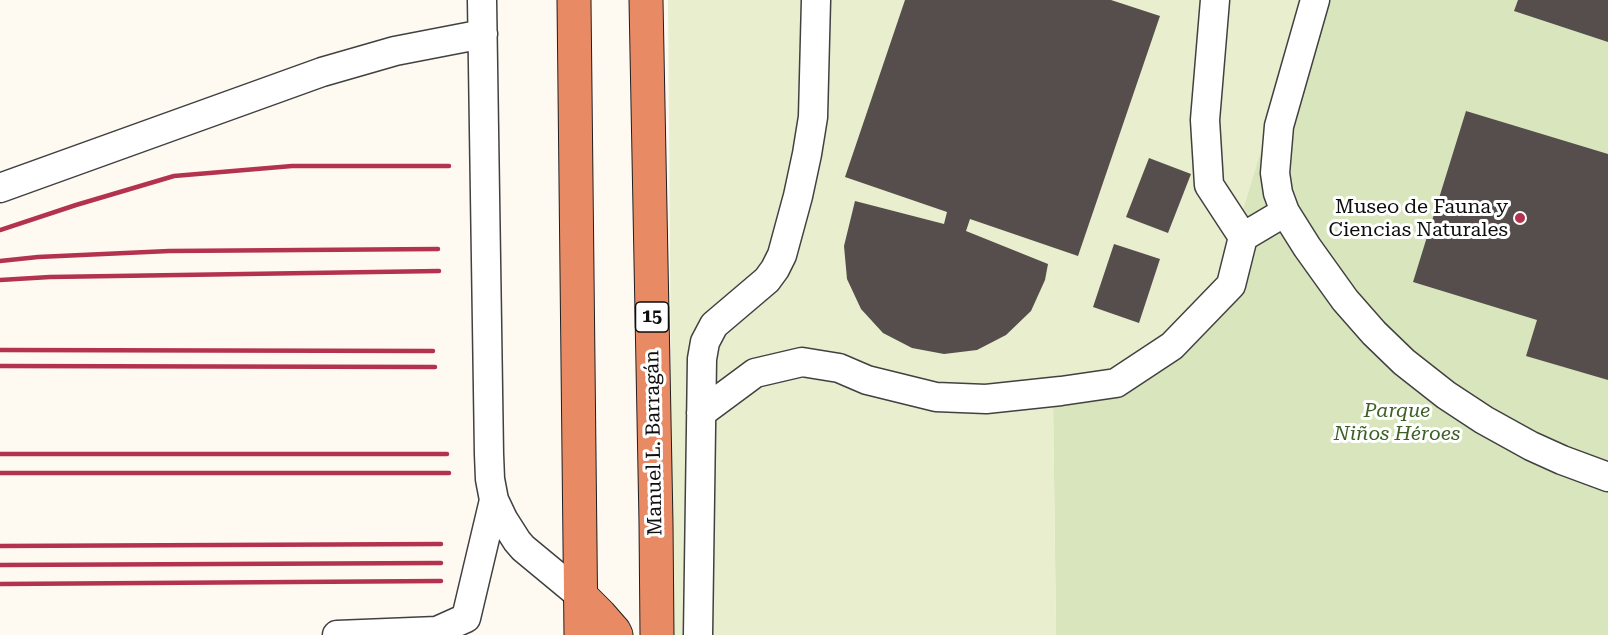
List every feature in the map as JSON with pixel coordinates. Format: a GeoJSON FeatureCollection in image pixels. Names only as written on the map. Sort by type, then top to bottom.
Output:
{"type":"FeatureCollection","features":[{"type":"Feature","properties":{"kind":"highway"},"geometry":{"type":"LineString","coordinates":[[574,0],[581,635]]}},
{"type":"Feature","properties":{"kind":"highway","name":"Manuel L. Barragán"},"geometry":{"type":"LineString","coordinates":[[646,0],[657,635]]}},
{"type":"Feature","properties":{"kind":"highway"},"geometry":{"type":"LineString","coordinates":[[581,596],[616,635]]}},
{"type":"Feature","properties":{"kind":"lane"},"geometry":{"type":"LineString","coordinates":[[482,0],[490,480],[494,500],[502,519],[523,548],[581,596]]}},
{"type":"Feature","properties":{"kind":"lane"},"geometry":{"type":"LineString","coordinates":[[698,635],[702,359],[705,342],[714,325],[766,280],[782,255],[800,185],[813,117],[816,0]]}},
{"type":"Feature","properties":{"kind":"lane"},"geometry":{"type":"LineString","coordinates":[[1215,0],[1205,120],[1209,185],[1243,237]]}},
{"type":"Feature","properties":{"kind":"lane"},"geometry":{"type":"LineString","coordinates":[[1315,0],[1279,126],[1275,173],[1278,193],[1285,212],[1307,248],[1345,300],[1374,333],[1404,362],[1446,395],[1484,420],[1531,446],[1608,477]]}},
{"type":"Feature","properties":{"kind":"lane"},"geometry":{"type":"LineString","coordinates":[[0,188],[322,72],[395,51],[483,34]]}},
{"type":"Feature","properties":{"kind":"lane"},"geometry":{"type":"LineString","coordinates":[[701,413],[755,373],[802,362],[838,368],[867,380],[936,397],[986,399],[1116,383],[1172,346],[1231,285],[1243,237],[1285,212]]}},
{"type":"Feature","properties":{"kind":"lane"},"geometry":{"type":"LineString","coordinates":[[337,635],[437,631],[465,618],[494,500]]}},
{"type":"Feature","properties":{"kind":"green space"},"geometry":{"type":"Polygon","coordinates":[[[668,0],[1307,0],[1205,335],[1053,402],[1056,635],[673,635],[668,0]]]}},
{"type":"Feature","properties":{"kind":"green space","name":"Parque Niños Héroes"},"geometry":{"type":"Polygon","coordinates":[[[1307,0],[1608,0],[1608,635],[1056,635],[1053,402],[1307,0]]]}},
{"type":"Feature","properties":{"kind":"building"},"geometry":{"type":"Polygon","coordinates":[[[905,0],[1111,0],[1160,16],[1078,256],[970,219],[966,231],[1048,264],[1045,280],[1031,311],[1006,335],[977,350],[944,354],[912,348],[883,333],[861,309],[847,279],[844,246],[855,201],[944,224],[947,212],[845,177],[905,0]]]}},
{"type":"Feature","properties":{"kind":"building"},"geometry":{"type":"Polygon","coordinates":[[[1518,0],[1608,0],[1608,42],[1514,11],[1518,0]]]}},
{"type":"Feature","properties":{"kind":"building","name":"Museo de Fauna y Ciencias Naturales"},"geometry":{"type":"Polygon","coordinates":[[[1466,111],[1608,154],[1608,380],[1526,356],[1537,320],[1413,282],[1466,111]]]}},
{"type":"Feature","properties":{"kind":"building"},"geometry":{"type":"Polygon","coordinates":[[[1149,158],[1191,174],[1168,233],[1126,217],[1149,158]]]}},
{"type":"Feature","properties":{"kind":"building"},"geometry":{"type":"Polygon","coordinates":[[[1114,244],[1160,259],[1139,323],[1093,307],[1114,244]]]}},
{"type":"Feature","properties":{"kind":"railway"},"geometry":{"type":"LineString","coordinates":[[0,230],[174,176],[292,166],[449,166]]}},
{"type":"Feature","properties":{"kind":"railway"},"geometry":{"type":"LineString","coordinates":[[0,261],[169,251],[438,249]]}},
{"type":"Feature","properties":{"kind":"railway"},"geometry":{"type":"LineString","coordinates":[[0,280],[50,277],[439,271]]}},
{"type":"Feature","properties":{"kind":"railway"},"geometry":{"type":"LineString","coordinates":[[0,350],[433,351]]}},
{"type":"Feature","properties":{"kind":"railway"},"geometry":{"type":"LineString","coordinates":[[0,366],[435,367]]}},
{"type":"Feature","properties":{"kind":"railway"},"geometry":{"type":"LineString","coordinates":[[0,454],[447,454]]}},
{"type":"Feature","properties":{"kind":"railway"},"geometry":{"type":"LineString","coordinates":[[0,473],[449,473]]}},
{"type":"Feature","properties":{"kind":"railway"},"geometry":{"type":"LineString","coordinates":[[0,546],[441,544]]}},
{"type":"Feature","properties":{"kind":"railway"},"geometry":{"type":"LineString","coordinates":[[0,565],[441,563]]}},
{"type":"Feature","properties":{"kind":"railway"},"geometry":{"type":"LineString","coordinates":[[0,584],[441,581]]}},
{"type":"Feature","properties":{"kind":"place","name":"Museo de Fauna y Ciencias Naturales"},"geometry":{"type":"Point","coordinates":[1520,218]}}]}
